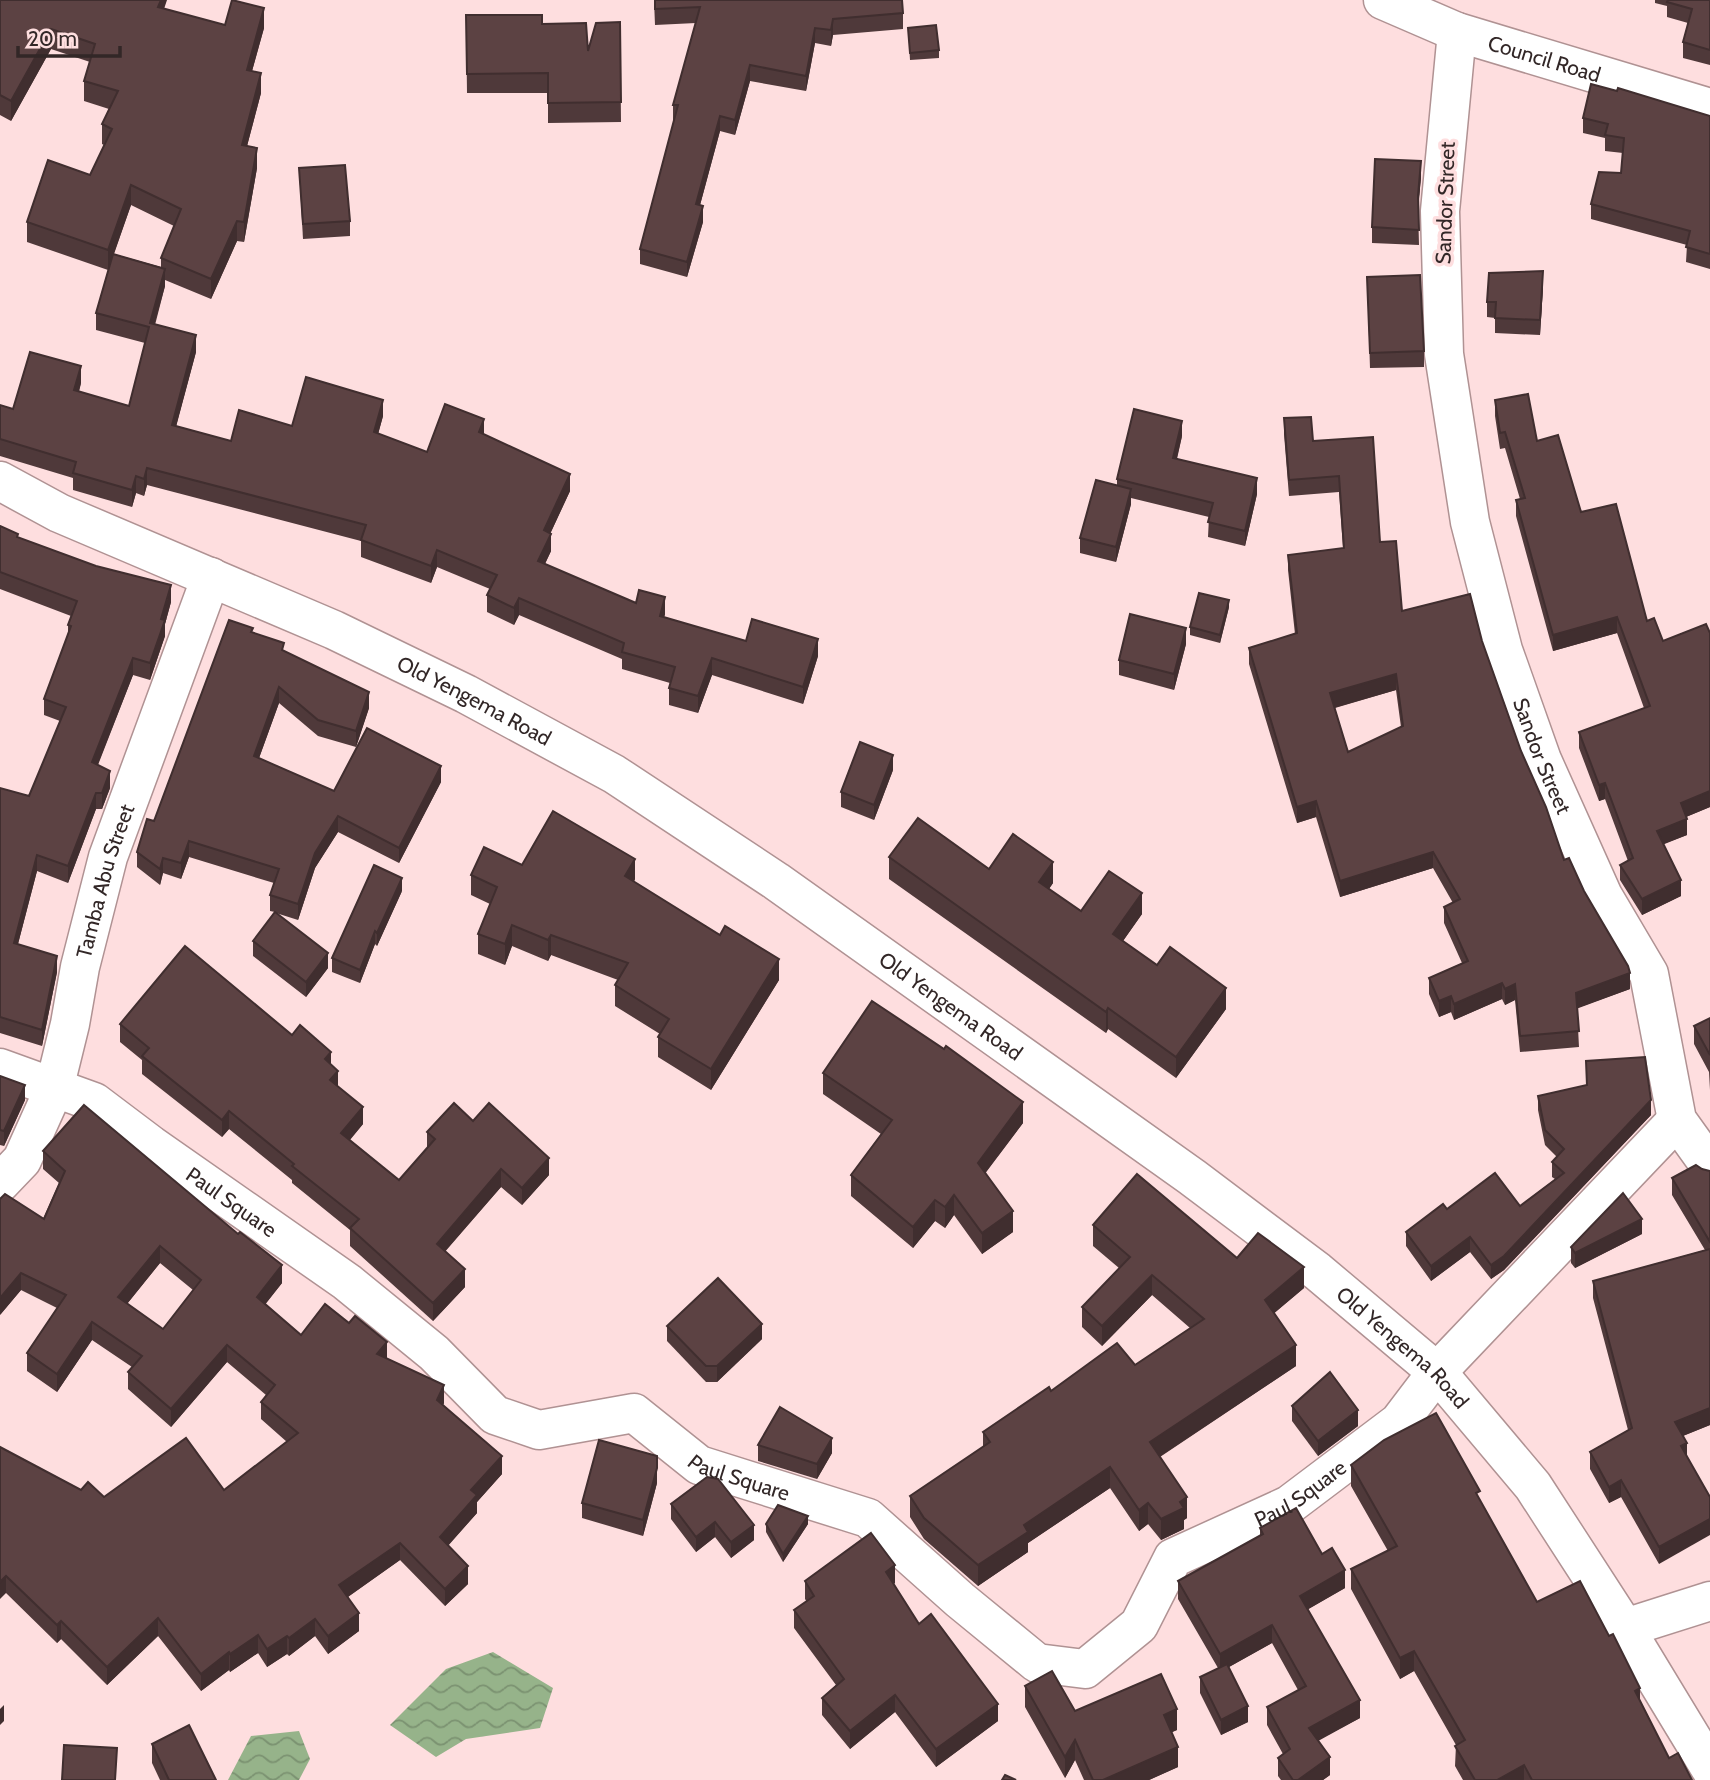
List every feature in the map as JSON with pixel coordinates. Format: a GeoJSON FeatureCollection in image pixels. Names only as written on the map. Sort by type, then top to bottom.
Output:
{"type":"FeatureCollection","features":[{"type":"Feature","properties":{"kind":"street","name":"Council Road"},"geometry":{"type":"LineString","coordinates":[[1382,0],[1457,32],[1710,108]]}},
{"type":"Feature","properties":{"kind":"street","name":"Sandor Street"},"geometry":{"type":"LineString","coordinates":[[1457,32],[1440,211],[1444,354],[1470,522],[1503,650],[1542,760],[1603,896],[1648,974],[1677,1119]]}},
{"type":"Feature","properties":{"kind":"street","name":"Old Yengema Road"},"geometry":{"type":"LineString","coordinates":[[0,481],[59,513],[358,642],[466,694],[614,774],[776,881],[1192,1177],[1317,1271],[1437,1372],[1533,1486],[1625,1628],[1710,1768]]}},
{"type":"Feature","properties":{"kind":"street","name":"Tamba Abu Street"},"geometry":{"type":"LineString","coordinates":[[0,1183],[22,1160],[54,1089],[70,1024],[80,967],[108,857],[211,577]]}},
{"type":"Feature","properties":{"kind":"street","name":"Paul Square"},"geometry":{"type":"LineString","coordinates":[[0,1068],[94,1102],[347,1282],[434,1353],[495,1415],[539,1430],[635,1413],[699,1465],[869,1518],[960,1600],[1037,1663],[1085,1670],[1139,1625],[1172,1558],[1289,1505],[1399,1422],[1437,1372]]}},
{"type":"Feature","properties":{"kind":"street"},"geometry":{"type":"LineString","coordinates":[[1437,1372],[1677,1119],[1710,1166]]}},
{"type":"Feature","properties":{"kind":"street"},"geometry":{"type":"LineString","coordinates":[[1625,1628],[1710,1601]]}},
{"type":"Feature","properties":{"kind":"water"},"geometry":{"type":"Polygon","coordinates":[[[493,1652],[553,1688],[540,1728],[466,1739],[436,1757],[390,1725],[446,1669],[493,1652]]]}},
{"type":"Feature","properties":{"kind":"water"},"geometry":{"type":"Polygon","coordinates":[[[299,1731],[310,1759],[299,1780],[228,1780],[251,1736],[299,1731]]]}},
{"type":"Feature","properties":{"kind":"building"},"geometry":{"type":"Polygon","coordinates":[[[0,0],[161,0],[158,7],[225,25],[232,0],[264,8],[247,70],[261,73],[242,145],[257,148],[244,222],[237,221],[211,279],[161,258],[181,209],[131,185],[108,250],[27,222],[48,160],[90,175],[112,129],[102,124],[118,91],[84,81],[95,44],[51,29],[11,101],[0,95],[0,0]]]}},
{"type":"Feature","properties":{"kind":"building"},"geometry":{"type":"Polygon","coordinates":[[[655,0],[902,0],[903,13],[833,19],[831,30],[815,28],[806,76],[750,65],[735,120],[720,116],[696,204],[703,206],[687,262],[640,249],[678,105],[673,105],[700,7],[655,9],[655,0]]]}},
{"type":"Feature","properties":{"kind":"building"},"geometry":{"type":"Polygon","coordinates":[[[1710,0],[1710,50],[1683,42],[1692,9],[1667,2],[1710,0]]]}},
{"type":"Feature","properties":{"kind":"building"},"geometry":{"type":"Polygon","coordinates":[[[466,15],[542,15],[542,24],[586,23],[588,51],[596,23],[620,22],[621,102],[548,103],[548,73],[467,74],[466,15]]]}},
{"type":"Feature","properties":{"kind":"building"},"geometry":{"type":"Polygon","coordinates":[[[936,25],[939,50],[910,53],[908,28],[936,25]]]}},
{"type":"Feature","properties":{"kind":"building"},"geometry":{"type":"Polygon","coordinates":[[[1591,84],[1617,91],[1618,88],[1710,116],[1710,254],[1686,247],[1690,231],[1591,204],[1599,172],[1621,173],[1624,138],[1605,135],[1608,124],[1583,118],[1591,84]]]}},
{"type":"Feature","properties":{"kind":"building"},"geometry":{"type":"Polygon","coordinates":[[[1375,159],[1421,161],[1419,230],[1372,227],[1375,159]]]}},
{"type":"Feature","properties":{"kind":"building"},"geometry":{"type":"Polygon","coordinates":[[[345,165],[350,221],[303,224],[299,168],[345,165]]]}},
{"type":"Feature","properties":{"kind":"building"},"geometry":{"type":"Polygon","coordinates":[[[113,254],[165,269],[150,323],[196,335],[172,425],[231,441],[239,410],[292,426],[306,377],[383,400],[374,432],[427,452],[445,404],[484,419],[479,432],[570,474],[544,530],[551,534],[538,561],[636,603],[639,590],[665,597],[660,616],[746,641],[752,619],[818,639],[803,687],[712,658],[698,696],[669,688],[675,667],[622,652],[624,643],[519,598],[514,608],[487,595],[497,575],[437,550],[431,566],[361,540],[366,525],[147,468],[144,479],[136,476],[132,490],[73,473],[76,462],[0,439],[0,405],[13,409],[30,352],[81,366],[74,390],[129,406],[149,327],[96,313],[113,254]]]}},
{"type":"Feature","properties":{"kind":"building"},"geometry":{"type":"Polygon","coordinates":[[[1543,271],[1540,320],[1495,318],[1496,302],[1487,302],[1489,273],[1543,271]]]}},
{"type":"Feature","properties":{"kind":"building"},"geometry":{"type":"Polygon","coordinates":[[[1420,275],[1424,351],[1370,353],[1367,277],[1420,275]]]}},
{"type":"Feature","properties":{"kind":"building"},"geometry":{"type":"Polygon","coordinates":[[[1528,394],[1537,441],[1558,435],[1581,512],[1616,504],[1647,621],[1654,618],[1663,641],[1706,624],[1710,633],[1710,791],[1681,803],[1687,819],[1657,831],[1681,880],[1642,899],[1620,865],[1633,858],[1605,783],[1599,785],[1579,732],[1650,706],[1617,617],[1553,635],[1516,500],[1525,498],[1505,432],[1500,433],[1495,400],[1528,394]]]}},
{"type":"Feature","properties":{"kind":"building"},"geometry":{"type":"Polygon","coordinates":[[[1134,409],[1182,421],[1173,458],[1257,478],[1245,531],[1208,522],[1213,503],[1117,479],[1134,409]]]}},
{"type":"Feature","properties":{"kind":"building"},"geometry":{"type":"Polygon","coordinates":[[[1311,417],[1313,441],[1373,437],[1380,542],[1396,541],[1402,611],[1470,594],[1482,641],[1564,860],[1569,858],[1584,891],[1630,973],[1576,993],[1579,1031],[1520,1036],[1515,984],[1505,989],[1502,983],[1454,1004],[1451,996],[1439,1001],[1429,978],[1468,961],[1444,907],[1460,899],[1433,852],[1340,881],[1316,801],[1297,807],[1249,648],[1297,633],[1288,555],[1344,548],[1339,476],[1289,480],[1284,418],[1311,417]],[[1396,674],[1330,693],[1348,752],[1403,726],[1396,674]]]}},
{"type":"Feature","properties":{"kind":"building"},"geometry":{"type":"Polygon","coordinates":[[[1096,480],[1131,489],[1116,547],[1080,538],[1096,480]]]}},
{"type":"Feature","properties":{"kind":"building"},"geometry":{"type":"Polygon","coordinates":[[[0,526],[18,534],[17,537],[96,566],[171,585],[161,619],[165,620],[150,663],[133,658],[92,762],[110,771],[102,793],[96,793],[68,866],[37,855],[14,943],[57,956],[42,1030],[0,1017],[0,788],[29,796],[66,707],[44,699],[71,626],[68,625],[77,601],[0,572],[0,526]]]}},
{"type":"Feature","properties":{"kind":"building"},"geometry":{"type":"Polygon","coordinates":[[[1199,593],[1229,600],[1220,635],[1190,627],[1199,593]]]}},
{"type":"Feature","properties":{"kind":"building"},"geometry":{"type":"Polygon","coordinates":[[[1130,614],[1186,628],[1174,674],[1119,660],[1130,614]]]}},
{"type":"Feature","properties":{"kind":"building"},"geometry":{"type":"Polygon","coordinates":[[[229,620],[253,628],[251,632],[284,643],[282,650],[369,692],[356,731],[318,720],[279,687],[254,756],[334,791],[367,728],[441,766],[399,848],[338,816],[315,853],[298,904],[270,895],[279,869],[189,841],[181,863],[163,858],[160,869],[137,852],[147,819],[154,821],[229,620]]]}},
{"type":"Feature","properties":{"kind":"building"},"geometry":{"type":"Polygon","coordinates":[[[860,742],[893,755],[874,805],[841,792],[860,742]]]}},
{"type":"Feature","properties":{"kind":"building"},"geometry":{"type":"Polygon","coordinates":[[[553,811],[635,859],[625,876],[720,935],[725,926],[779,959],[711,1069],[658,1037],[669,1019],[615,985],[628,963],[551,935],[548,940],[512,925],[505,944],[478,934],[497,887],[471,875],[484,847],[522,865],[553,811]]]}},
{"type":"Feature","properties":{"kind":"building"},"geometry":{"type":"Polygon","coordinates":[[[918,818],[989,869],[1013,834],[1053,862],[1039,882],[1081,911],[1109,871],[1142,893],[1113,934],[1157,965],[1170,947],[1226,988],[1176,1057],[1108,1008],[1106,1012],[889,857],[918,818]]]}},
{"type":"Feature","properties":{"kind":"building"},"geometry":{"type":"Polygon","coordinates":[[[374,865],[402,878],[377,933],[375,931],[360,970],[332,958],[374,865]]]}},
{"type":"Feature","properties":{"kind":"building"},"geometry":{"type":"Polygon","coordinates":[[[275,912],[328,953],[306,982],[253,941],[275,912]]]}},
{"type":"Feature","properties":{"kind":"building"},"geometry":{"type":"Polygon","coordinates":[[[185,946],[292,1035],[300,1025],[331,1052],[325,1059],[338,1071],[330,1080],[363,1107],[341,1133],[399,1180],[435,1139],[427,1132],[454,1103],[473,1121],[489,1103],[549,1158],[522,1188],[501,1169],[437,1244],[465,1269],[433,1303],[350,1228],[359,1219],[229,1111],[222,1120],[142,1056],[149,1048],[120,1024],[185,946]]]}},
{"type":"Feature","properties":{"kind":"building"},"geometry":{"type":"Polygon","coordinates":[[[872,1001],[944,1049],[946,1046],[1023,1102],[978,1163],[1013,1211],[982,1233],[954,1195],[945,1207],[935,1200],[913,1227],[851,1175],[892,1120],[823,1073],[872,1001]]]}},
{"type":"Feature","properties":{"kind":"building"},"geometry":{"type":"Polygon","coordinates":[[[1710,1018],[1710,1055],[1694,1026],[1710,1018]]]}},
{"type":"Feature","properties":{"kind":"building"},"geometry":{"type":"Polygon","coordinates":[[[1645,1057],[1651,1100],[1504,1256],[1491,1265],[1470,1237],[1431,1266],[1406,1232],[1443,1204],[1447,1209],[1495,1173],[1520,1206],[1564,1173],[1552,1162],[1564,1149],[1545,1130],[1538,1096],[1587,1085],[1586,1061],[1645,1057]]]}},
{"type":"Feature","properties":{"kind":"building"},"geometry":{"type":"Polygon","coordinates":[[[0,1076],[25,1085],[4,1131],[0,1130],[0,1076]]]}},
{"type":"Feature","properties":{"kind":"building"},"geometry":{"type":"Polygon","coordinates":[[[84,1105],[238,1234],[240,1232],[282,1265],[257,1297],[301,1335],[325,1304],[349,1323],[355,1316],[387,1342],[377,1354],[444,1385],[437,1400],[502,1456],[471,1490],[477,1495],[440,1537],[468,1566],[445,1589],[400,1543],[339,1585],[359,1613],[328,1636],[315,1619],[289,1638],[287,1636],[267,1649],[258,1635],[230,1654],[229,1652],[201,1674],[158,1618],[107,1667],[61,1621],[57,1625],[6,1576],[0,1582],[0,1447],[81,1490],[88,1482],[104,1497],[186,1438],[224,1490],[298,1433],[261,1402],[275,1385],[227,1345],[171,1409],[128,1372],[142,1356],[92,1322],[57,1374],[27,1353],[66,1295],[21,1273],[0,1298],[0,1199],[5,1194],[44,1219],[65,1171],[43,1151],[84,1105]],[[160,1246],[118,1297],[163,1329],[201,1280],[160,1246]]]}},
{"type":"Feature","properties":{"kind":"building"},"geometry":{"type":"Polygon","coordinates":[[[1696,1165],[1710,1171],[1710,1242],[1672,1178],[1696,1165]]]}},
{"type":"Feature","properties":{"kind":"building"},"geometry":{"type":"Polygon","coordinates":[[[1137,1174],[1237,1258],[1258,1233],[1304,1267],[1265,1300],[1296,1345],[1150,1442],[1187,1497],[1180,1502],[1184,1508],[1161,1519],[1148,1503],[1139,1510],[1110,1467],[1024,1525],[1028,1532],[978,1565],[924,1518],[910,1496],[990,1442],[983,1432],[1049,1387],[1051,1391],[1117,1343],[1135,1365],[1204,1319],[1152,1275],[1102,1326],[1082,1307],[1130,1257],[1093,1225],[1137,1174]]]}},
{"type":"Feature","properties":{"kind":"building"},"geometry":{"type":"Polygon","coordinates":[[[1623,1193],[1642,1219],[1575,1253],[1571,1247],[1623,1193]]]}},
{"type":"Feature","properties":{"kind":"building"},"geometry":{"type":"Polygon","coordinates":[[[1710,1249],[1710,1408],[1675,1422],[1687,1443],[1681,1446],[1710,1497],[1710,1519],[1659,1547],[1621,1480],[1609,1487],[1590,1452],[1632,1428],[1593,1281],[1710,1249]]]}},
{"type":"Feature","properties":{"kind":"building"},"geometry":{"type":"Polygon","coordinates":[[[718,1278],[762,1324],[717,1366],[706,1366],[667,1326],[718,1278]]]}},
{"type":"Feature","properties":{"kind":"building"},"geometry":{"type":"Polygon","coordinates":[[[1330,1372],[1358,1410],[1318,1441],[1292,1406],[1330,1372]]]}},
{"type":"Feature","properties":{"kind":"building"},"geometry":{"type":"Polygon","coordinates":[[[780,1407],[832,1438],[817,1464],[758,1445],[780,1407]]]}},
{"type":"Feature","properties":{"kind":"building"},"geometry":{"type":"Polygon","coordinates":[[[1436,1413],[1480,1491],[1476,1493],[1537,1602],[1580,1581],[1609,1636],[1613,1634],[1640,1688],[1635,1691],[1669,1758],[1678,1753],[1692,1780],[1532,1780],[1524,1765],[1497,1780],[1475,1780],[1455,1746],[1465,1740],[1414,1651],[1400,1658],[1351,1569],[1397,1546],[1351,1465],[1384,1440],[1436,1413]]]}},
{"type":"Feature","properties":{"kind":"building"},"geometry":{"type":"Polygon","coordinates":[[[599,1440],[657,1456],[657,1468],[643,1520],[582,1503],[599,1440]]]}},
{"type":"Feature","properties":{"kind":"building"},"geometry":{"type":"Polygon","coordinates":[[[707,1477],[718,1479],[754,1525],[731,1542],[715,1522],[696,1537],[671,1504],[707,1477]]]}},
{"type":"Feature","properties":{"kind":"building"},"geometry":{"type":"Polygon","coordinates":[[[778,1505],[808,1516],[783,1554],[766,1524],[778,1505]]]}},
{"type":"Feature","properties":{"kind":"building"},"geometry":{"type":"Polygon","coordinates":[[[1296,1508],[1322,1554],[1332,1548],[1345,1570],[1300,1596],[1360,1700],[1309,1728],[1330,1757],[1298,1780],[1293,1780],[1278,1758],[1290,1749],[1267,1707],[1306,1686],[1272,1625],[1220,1654],[1178,1581],[1263,1534],[1260,1528],[1296,1508]]]}},
{"type":"Feature","properties":{"kind":"building"},"geometry":{"type":"Polygon","coordinates":[[[871,1533],[895,1565],[886,1572],[919,1624],[931,1614],[998,1704],[936,1749],[895,1695],[850,1731],[822,1698],[844,1679],[794,1610],[814,1596],[805,1581],[871,1533]]]}},
{"type":"Feature","properties":{"kind":"building"},"geometry":{"type":"Polygon","coordinates":[[[1227,1664],[1248,1706],[1221,1720],[1200,1677],[1227,1664]]]}},
{"type":"Feature","properties":{"kind":"building"},"geometry":{"type":"Polygon","coordinates":[[[1052,1671],[1075,1711],[1161,1674],[1177,1709],[1164,1715],[1178,1747],[1103,1780],[1093,1780],[1075,1740],[1065,1757],[1025,1686],[1052,1671]]]}},
{"type":"Feature","properties":{"kind":"building"},"geometry":{"type":"Polygon","coordinates":[[[189,1725],[216,1780],[169,1780],[152,1744],[189,1725]]]}},
{"type":"Feature","properties":{"kind":"building"},"geometry":{"type":"Polygon","coordinates":[[[64,1745],[117,1748],[115,1780],[62,1780],[64,1745]]]}},
{"type":"Feature","properties":{"kind":"building"},"geometry":{"type":"Polygon","coordinates":[[[1005,1775],[1016,1780],[1002,1780],[1005,1775]]]}}]}
